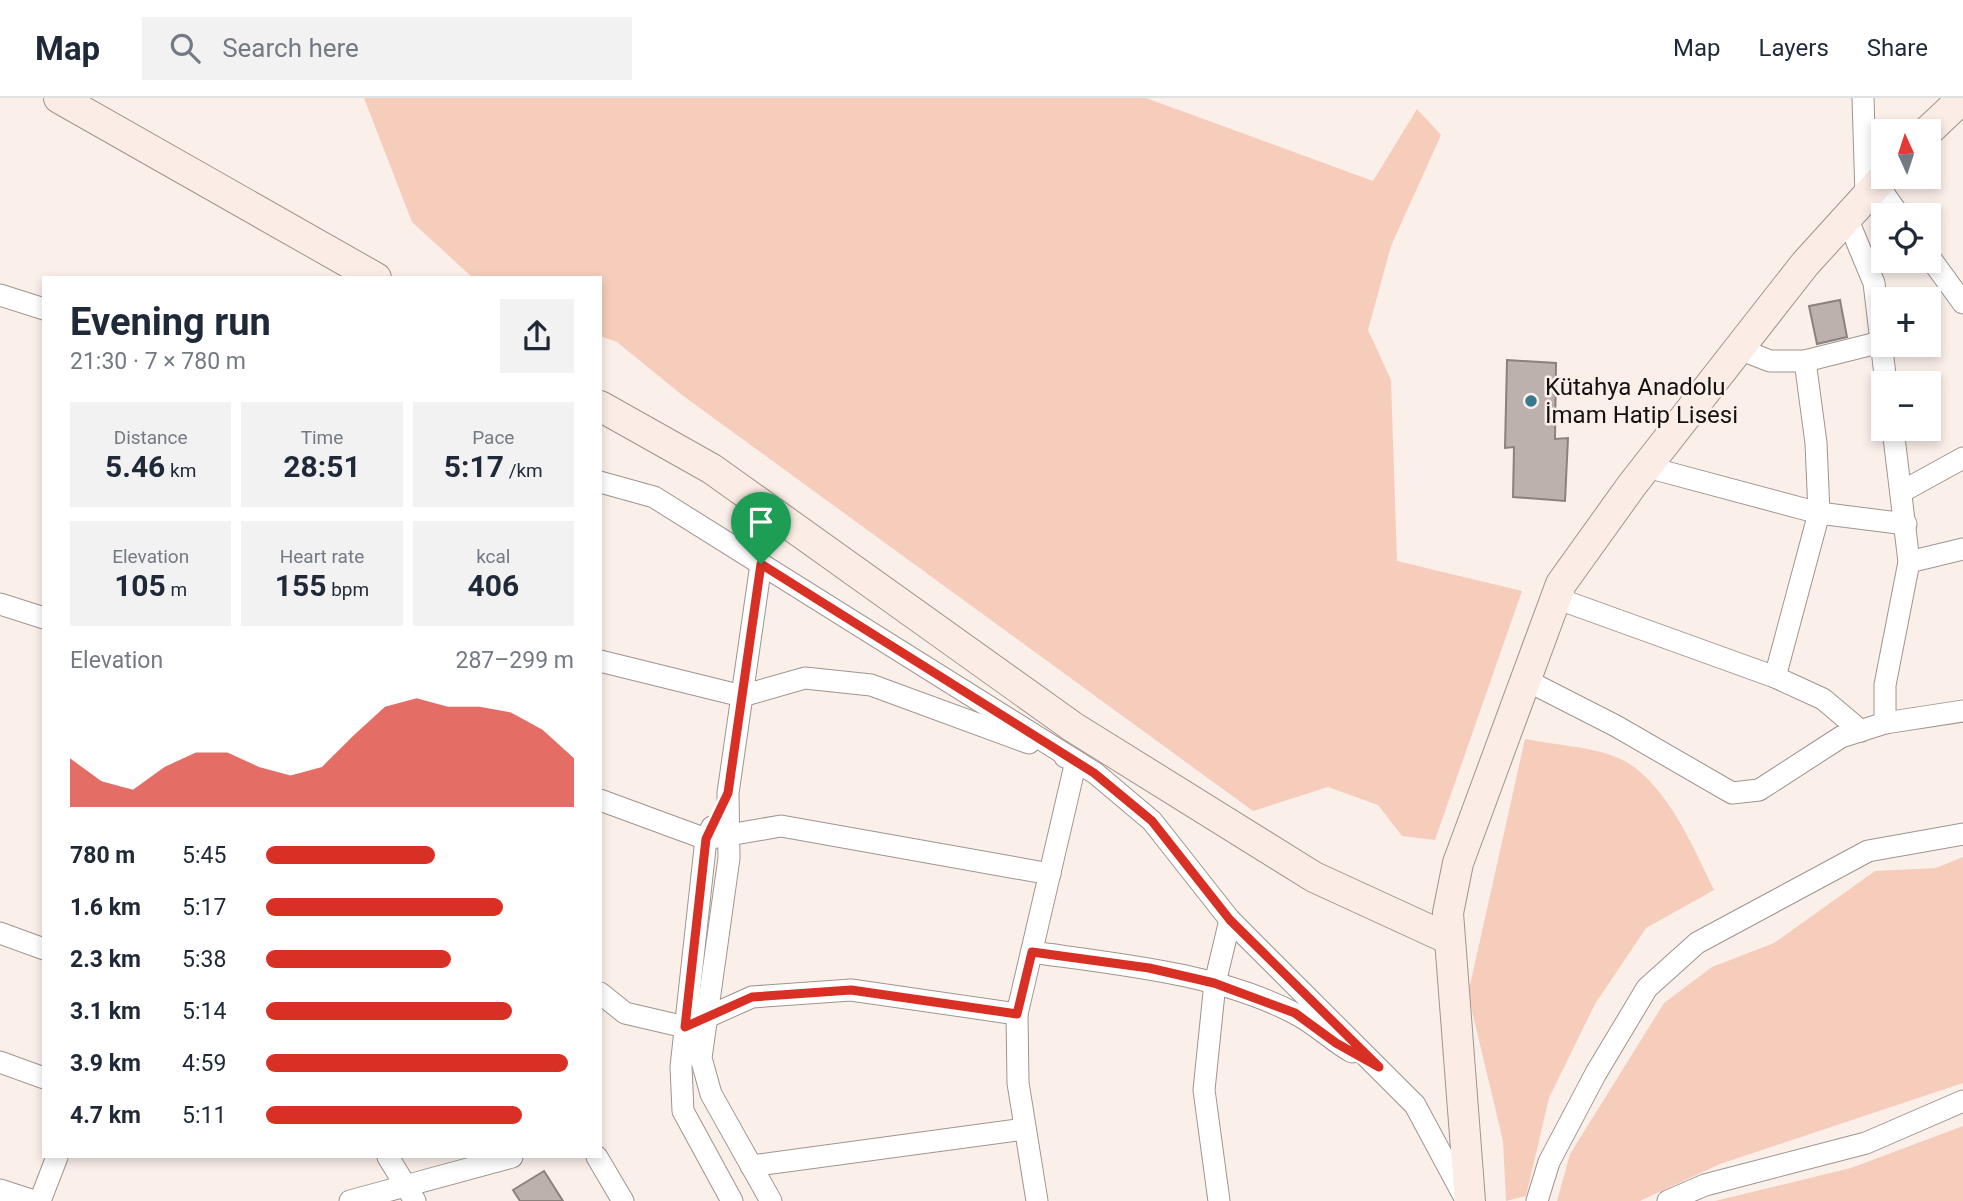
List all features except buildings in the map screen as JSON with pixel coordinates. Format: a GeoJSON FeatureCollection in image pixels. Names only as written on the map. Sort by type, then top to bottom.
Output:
{"type":"FeatureCollection","features":[{"type":"Feature","properties":{"kind":"street"},"geometry":{"type":"LineString","coordinates":[[59,98],[372,276]]}},
{"type":"Feature","properties":{"kind":"street"},"geometry":{"type":"LineString","coordinates":[[1863,98],[1874,287]]}},
{"type":"Feature","properties":{"kind":"street"},"geometry":{"type":"LineString","coordinates":[[1941,119],[1963,98]]}},
{"type":"Feature","properties":{"kind":"street"},"geometry":{"type":"LineString","coordinates":[[1469,1201],[1448,913],[1458,863],[1556,598],[1562,584],[1647,467],[1805,264],[1868,194]]}},
{"type":"Feature","properties":{"kind":"street"},"geometry":{"type":"LineString","coordinates":[[1941,273],[1963,303]]}},
{"type":"Feature","properties":{"kind":"street"},"geometry":{"type":"LineString","coordinates":[[0,295],[42,308]]}},
{"type":"Feature","properties":{"kind":"street"},"geometry":{"type":"LineString","coordinates":[[1739,349],[1770,361],[1805,361],[1871,344]]}},
{"type":"Feature","properties":{"kind":"street"},"geometry":{"type":"LineString","coordinates":[[1775,677],[1819,513],[1816,443],[1805,361]]}},
{"type":"Feature","properties":{"kind":"street"},"geometry":{"type":"LineString","coordinates":[[602,407],[712,469],[1073,727],[1314,877],[1449,939]]}},
{"type":"Feature","properties":{"kind":"street"},"geometry":{"type":"LineString","coordinates":[[1885,723],[1885,685],[1909,562],[1896,441]]}},
{"type":"Feature","properties":{"kind":"street"},"geometry":{"type":"LineString","coordinates":[[1903,491],[1963,458]]}},
{"type":"Feature","properties":{"kind":"street"},"geometry":{"type":"LineString","coordinates":[[1647,467],[1819,513],[1906,524]]}},
{"type":"Feature","properties":{"kind":"street"},"geometry":{"type":"LineString","coordinates":[[602,483],[654,497],[1076,761],[1152,821],[1230,920],[1415,1105],[1469,1201]]}},
{"type":"Feature","properties":{"kind":"street"},"geometry":{"type":"LineString","coordinates":[[1909,562],[1963,549]]}},
{"type":"Feature","properties":{"kind":"street"},"geometry":{"type":"LineString","coordinates":[[761,564],[728,793],[729,858],[701,1058],[711,1094],[771,1201]]}},
{"type":"Feature","properties":{"kind":"street"},"geometry":{"type":"LineString","coordinates":[[1556,598],[1775,677],[1823,699],[1861,731]]}},
{"type":"Feature","properties":{"kind":"street"},"geometry":{"type":"LineString","coordinates":[[0,604],[42,617]]}},
{"type":"Feature","properties":{"kind":"street"},"geometry":{"type":"LineString","coordinates":[[602,661],[742,696],[804,678],[871,685],[1076,761]]}},
{"type":"Feature","properties":{"kind":"street"},"geometry":{"type":"LineString","coordinates":[[1525,680],[1616,726],[1732,793],[1759,790],[1841,737],[1885,723],[1963,711]]}},
{"type":"Feature","properties":{"kind":"street"},"geometry":{"type":"LineString","coordinates":[[1037,1201],[1018,1083],[1017,1014],[1076,761]]}},
{"type":"Feature","properties":{"kind":"street"},"geometry":{"type":"LineString","coordinates":[[728,793],[706,839],[681,1067],[683,1111],[732,1201]]}},
{"type":"Feature","properties":{"kind":"street"},"geometry":{"type":"LineString","coordinates":[[602,801],[706,839],[782,826],[1050,874]]}},
{"type":"Feature","properties":{"kind":"street"},"geometry":{"type":"LineString","coordinates":[[1537,1201],[1549,1162],[1596,1073],[1647,988],[1697,943],[1868,851],[1963,834]]}},
{"type":"Feature","properties":{"kind":"street"},"geometry":{"type":"LineString","coordinates":[[1219,1201],[1204,1090],[1214,983],[1230,920]]}},
{"type":"Feature","properties":{"kind":"street"},"geometry":{"type":"LineString","coordinates":[[0,933],[42,948]]}},
{"type":"Feature","properties":{"kind":"street"},"geometry":{"type":"LineString","coordinates":[[1032,952],[1149,968],[1214,983],[1295,1013],[1336,1043],[1379,1067]]}},
{"type":"Feature","properties":{"kind":"street"},"geometry":{"type":"LineString","coordinates":[[602,995],[625,1013],[685,1027],[752,997],[851,990],[1017,1014]]}},
{"type":"Feature","properties":{"kind":"street"},"geometry":{"type":"LineString","coordinates":[[0,1062],[42,1077]]}},
{"type":"Feature","properties":{"kind":"street"},"geometry":{"type":"LineString","coordinates":[[1668,1201],[1705,1185],[1867,1143],[1963,1101]]}},
{"type":"Feature","properties":{"kind":"street"},"geometry":{"type":"LineString","coordinates":[[751,1166],[1025,1129]]}},
{"type":"Feature","properties":{"kind":"street"},"geometry":{"type":"LineString","coordinates":[[40,1201],[57,1158]]}},
{"type":"Feature","properties":{"kind":"street"},"geometry":{"type":"LineString","coordinates":[[389,1158],[410,1192]]}},
{"type":"Feature","properties":{"kind":"street"},"geometry":{"type":"LineString","coordinates":[[351,1201],[410,1192],[509,1158]]}},
{"type":"Feature","properties":{"kind":"street"},"geometry":{"type":"LineString","coordinates":[[598,1158],[623,1201]]}},
{"type":"Feature","properties":{"kind":"street"},"geometry":{"type":"LineString","coordinates":[[0,1190],[34,1201]]}},
{"type":"Feature","properties":{"kind":"shaded area"},"geometry":{"type":"Polygon","coordinates":[[[364,98],[1146,98],[1373,181],[1417,109],[1441,135],[1391,246],[1368,330],[1391,380],[1397,561],[1522,591],[1435,840],[1402,836],[1378,805],[1328,787],[1253,811],[682,395],[617,342],[602,337],[602,276],[471,276],[412,222],[364,98]]]}},
{"type":"Feature","properties":{"kind":"shaded area"},"geometry":{"type":"Polygon","coordinates":[[[1525,739],[1594,750],[1633,766],[1663,796],[1675,814],[1714,890],[1646,928],[1595,1004],[1549,1098],[1526,1196],[1506,1201],[1503,1141],[1468,994],[1525,739]]]}},
{"type":"Feature","properties":{"kind":"shaded area"},"geometry":{"type":"Polygon","coordinates":[[[1963,857],[1963,1083],[1720,1164],[1640,1201],[1557,1201],[1570,1154],[1664,1003],[1712,967],[1774,943],[1875,871],[1936,868],[1963,857]]]}},
{"type":"Feature","properties":{"kind":"shaded area"},"geometry":{"type":"Polygon","coordinates":[[[1963,1126],[1963,1201],[1715,1201],[1851,1168],[1963,1126]]]}},
{"type":"Feature","properties":{"kind":"place","name":"Kütahya Anadolu İmam Hatip Lisesi"},"geometry":{"type":"Point","coordinates":[1531,401]}},
{"type":"Feature","properties":{"kind":"route"},"geometry":{"type":"LineString","coordinates":[[761,564],[1094,773],[1152,821],[1230,920],[1379,1067],[1336,1043],[1295,1013],[1214,983],[1149,968],[1032,952],[1017,1014],[851,990],[752,997],[685,1027],[706,839],[728,793],[761,564]]}}]}
